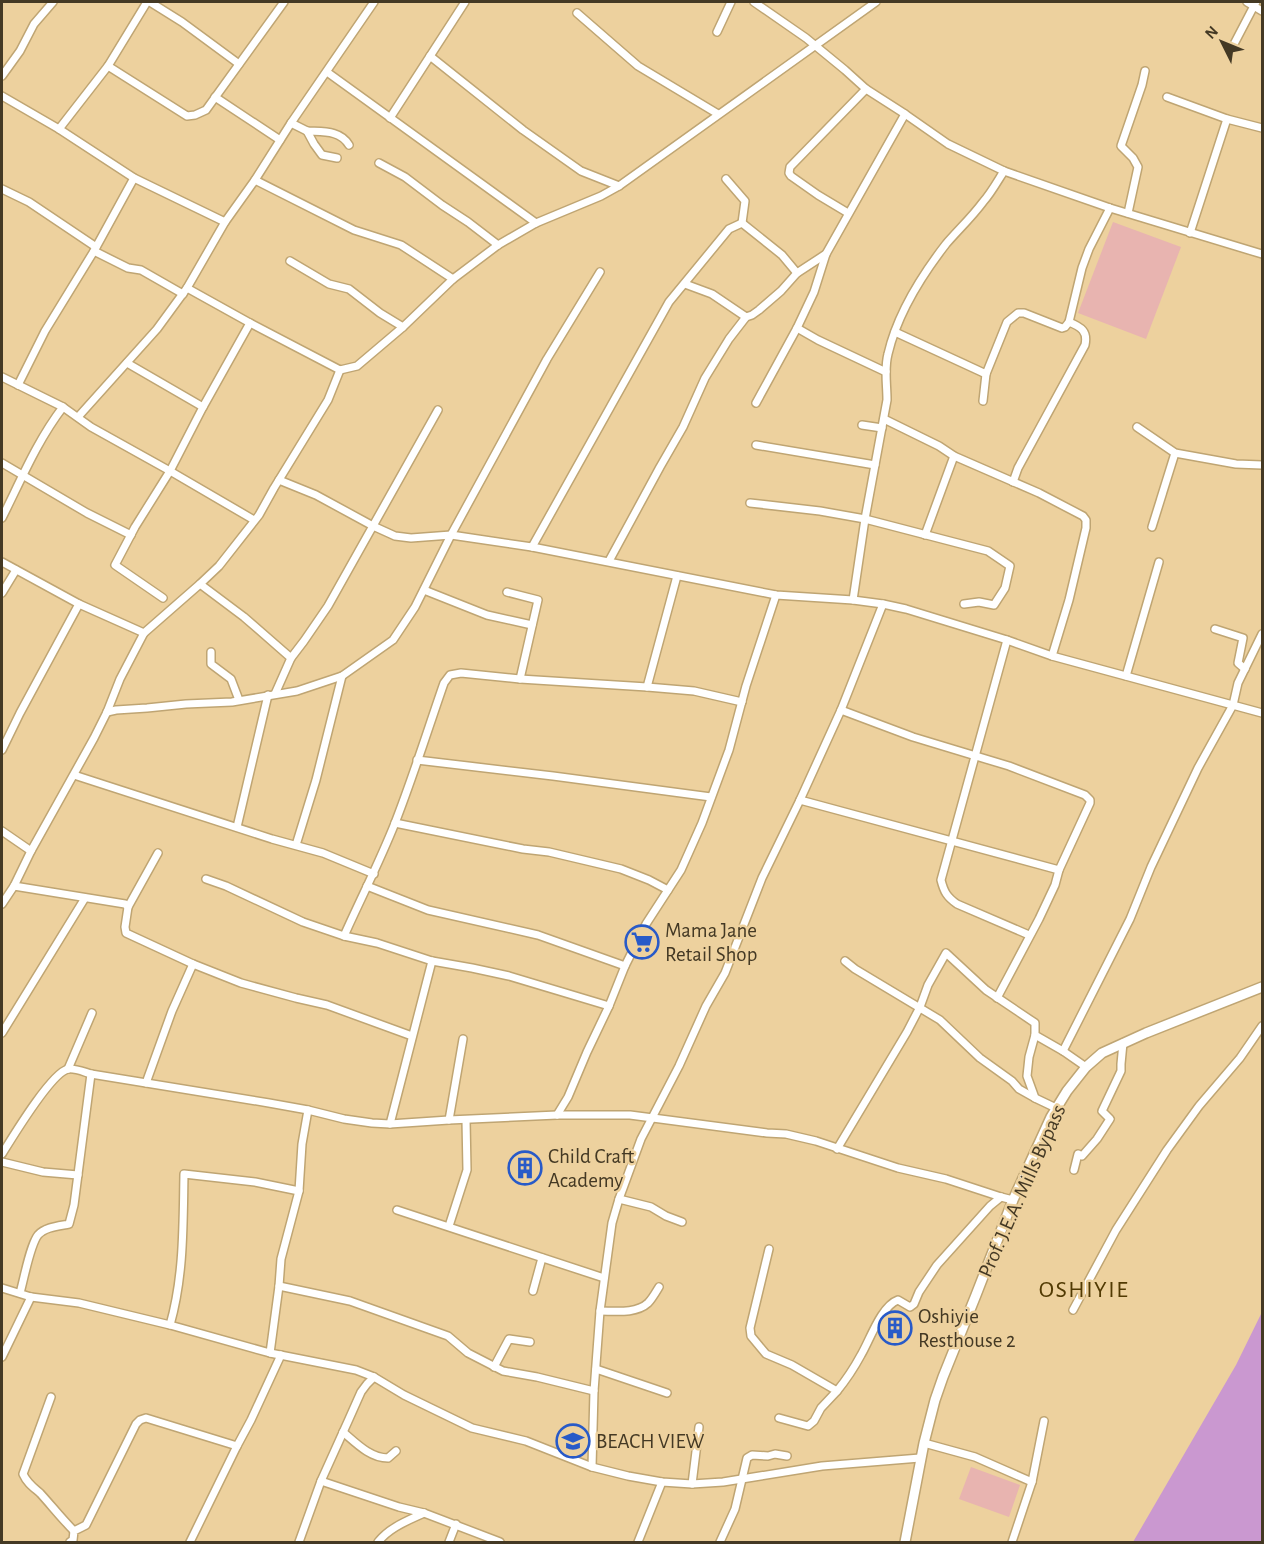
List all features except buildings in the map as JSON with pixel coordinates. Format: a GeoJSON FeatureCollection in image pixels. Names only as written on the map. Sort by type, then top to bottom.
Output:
{"type":"FeatureCollection","features":[{"type":"Feature","properties":{"kind":"street"},"geometry":{"type":"LineString","coordinates":[[2,76],[20,51],[34,24],[53,2]]}},
{"type":"Feature","properties":{"kind":"street"},"geometry":{"type":"LineString","coordinates":[[59,129],[108,66],[148,2],[182,22],[239,64]]}},
{"type":"Feature","properties":{"kind":"street"},"geometry":{"type":"LineString","coordinates":[[108,66],[187,116],[195,116],[206,110],[284,2]]}},
{"type":"Feature","properties":{"kind":"street"},"geometry":{"type":"LineString","coordinates":[[78,417],[157,329],[185,291],[225,222],[374,2]]}},
{"type":"Feature","properties":{"kind":"street"},"geometry":{"type":"LineString","coordinates":[[390,118],[465,2]]}},
{"type":"Feature","properties":{"kind":"street"},"geometry":{"type":"LineString","coordinates":[[717,32],[731,2]]}},
{"type":"Feature","properties":{"kind":"street"},"geometry":{"type":"LineString","coordinates":[[754,2],[815,45],[866,89],[948,144],[1004,171],[1110,208],[1263,254]]}},
{"type":"Feature","properties":{"kind":"street"},"geometry":{"type":"LineString","coordinates":[[2,189],[29,202],[95,249],[128,268],[141,270],[185,291],[340,370],[357,366],[403,327],[453,279],[498,245],[536,223],[601,196],[619,186],[876,2]]}},
{"type":"Feature","properties":{"kind":"street"},"geometry":{"type":"LineString","coordinates":[[1233,46],[1252,3],[1263,11]]}},
{"type":"Feature","properties":{"kind":"street"},"geometry":{"type":"LineString","coordinates":[[577,13],[638,66],[718,114]]}},
{"type":"Feature","properties":{"kind":"street"},"geometry":{"type":"LineString","coordinates":[[430,56],[523,130],[581,171],[619,186]]}},
{"type":"Feature","properties":{"kind":"street"},"geometry":{"type":"LineString","coordinates":[[1128,213],[1138,167],[1133,158],[1120,146],[1145,71]]}},
{"type":"Feature","properties":{"kind":"street"},"geometry":{"type":"LineString","coordinates":[[327,72],[536,223]]}},
{"type":"Feature","properties":{"kind":"street"},"geometry":{"type":"LineString","coordinates":[[848,213],[791,176],[789,170],[866,89]]}},
{"type":"Feature","properties":{"kind":"street"},"geometry":{"type":"LineString","coordinates":[[2,96],[59,129],[134,178],[225,222]]}},
{"type":"Feature","properties":{"kind":"street"},"geometry":{"type":"LineString","coordinates":[[215,97],[280,140]]}},
{"type":"Feature","properties":{"kind":"street"},"geometry":{"type":"LineString","coordinates":[[1167,97],[1227,119],[1263,128]]}},
{"type":"Feature","properties":{"kind":"street"},"geometry":{"type":"LineString","coordinates":[[756,403],[814,292],[826,254],[905,114]]}},
{"type":"Feature","properties":{"kind":"street"},"geometry":{"type":"LineString","coordinates":[[1190,233],[1227,119]]}},
{"type":"Feature","properties":{"kind":"street"},"geometry":{"type":"LineString","coordinates":[[291,123],[307,131],[335,133],[344,138],[349,145]]}},
{"type":"Feature","properties":{"kind":"street"},"geometry":{"type":"LineString","coordinates":[[307,131],[322,155],[337,158]]}},
{"type":"Feature","properties":{"kind":"street"},"geometry":{"type":"LineString","coordinates":[[379,163],[405,177],[498,245]]}},
{"type":"Feature","properties":{"kind":"street"},"geometry":{"type":"LineString","coordinates":[[853,600],[874,465],[887,400],[888,354],[895,332],[915,290],[947,244],[984,202],[1004,171]]}},
{"type":"Feature","properties":{"kind":"street"},"geometry":{"type":"LineString","coordinates":[[18,386],[45,331],[95,249],[134,178]]}},
{"type":"Feature","properties":{"kind":"street"},"geometry":{"type":"LineString","coordinates":[[726,179],[745,201],[742,223]]}},
{"type":"Feature","properties":{"kind":"street"},"geometry":{"type":"LineString","coordinates":[[255,180],[354,230],[401,245],[453,279]]}},
{"type":"Feature","properties":{"kind":"street"},"geometry":{"type":"LineString","coordinates":[[983,401],[986,374],[1007,322],[1018,313],[1024,313],[1062,328],[1069,322],[1082,268],[1110,208]]}},
{"type":"Feature","properties":{"kind":"street"},"geometry":{"type":"LineString","coordinates":[[742,223],[782,255],[798,273]]}},
{"type":"Feature","properties":{"kind":"street"},"geometry":{"type":"LineString","coordinates":[[532,547],[669,302],[729,229],[742,223]]}},
{"type":"Feature","properties":{"kind":"street"},"geometry":{"type":"LineString","coordinates":[[609,561],[683,427],[705,378],[729,339],[746,317],[759,310],[798,273],[826,254]]}},
{"type":"Feature","properties":{"kind":"street"},"geometry":{"type":"LineString","coordinates":[[290,261],[329,284],[349,289],[403,327]]}},
{"type":"Feature","properties":{"kind":"street"},"geometry":{"type":"LineString","coordinates":[[107,712],[207,704],[297,691],[342,676],[393,640],[416,607],[547,359],[600,272]]}},
{"type":"Feature","properties":{"kind":"street"},"geometry":{"type":"LineString","coordinates":[[685,284],[712,294],[746,317]]}},
{"type":"Feature","properties":{"kind":"street"},"geometry":{"type":"LineString","coordinates":[[1012,482],[1084,345],[1086,339],[1084,331],[1081,327],[1069,322]]}},
{"type":"Feature","properties":{"kind":"street"},"geometry":{"type":"LineString","coordinates":[[163,598],[115,565],[170,471],[250,323]]}},
{"type":"Feature","properties":{"kind":"street"},"geometry":{"type":"LineString","coordinates":[[797,328],[886,372]]}},
{"type":"Feature","properties":{"kind":"street"},"geometry":{"type":"LineString","coordinates":[[895,332],[986,374]]}},
{"type":"Feature","properties":{"kind":"street"},"geometry":{"type":"LineString","coordinates":[[127,363],[203,407]]}},
{"type":"Feature","properties":{"kind":"street"},"geometry":{"type":"LineString","coordinates":[[2,904],[74,775],[144,633],[219,566],[259,515],[328,400],[340,370]]}},
{"type":"Feature","properties":{"kind":"street"},"geometry":{"type":"LineString","coordinates":[[2,377],[63,407],[92,427],[254,520]]}},
{"type":"Feature","properties":{"kind":"street"},"geometry":{"type":"LineString","coordinates":[[2,518],[22,474],[48,428],[63,407]]}},
{"type":"Feature","properties":{"kind":"street"},"geometry":{"type":"LineString","coordinates":[[237,827],[272,695],[291,658],[328,606],[438,410]]}},
{"type":"Feature","properties":{"kind":"street"},"geometry":{"type":"LineString","coordinates":[[884,419],[939,446],[954,456],[1074,511],[1086,520],[1070,600],[1052,656]]}},
{"type":"Feature","properties":{"kind":"street"},"geometry":{"type":"LineString","coordinates":[[862,425],[882,428]]}},
{"type":"Feature","properties":{"kind":"street"},"geometry":{"type":"LineString","coordinates":[[1137,427],[1175,453],[1236,464],[1263,465]]}},
{"type":"Feature","properties":{"kind":"street"},"geometry":{"type":"LineString","coordinates":[[756,445],[874,465]]}},
{"type":"Feature","properties":{"kind":"street"},"geometry":{"type":"LineString","coordinates":[[1152,527],[1175,453]]}},
{"type":"Feature","properties":{"kind":"street"},"geometry":{"type":"LineString","coordinates":[[925,535],[954,456]]}},
{"type":"Feature","properties":{"kind":"street"},"geometry":{"type":"LineString","coordinates":[[2,464],[87,513],[131,535]]}},
{"type":"Feature","properties":{"kind":"street"},"geometry":{"type":"LineString","coordinates":[[279,480],[316,495],[395,536],[411,538],[452,536],[532,547],[777,595],[883,604],[1007,640],[1052,656],[1263,713]]}},
{"type":"Feature","properties":{"kind":"street"},"geometry":{"type":"LineString","coordinates":[[750,503],[865,519],[988,551],[1010,566],[1005,588],[994,605],[979,602],[964,604]]}},
{"type":"Feature","properties":{"kind":"street"},"geometry":{"type":"LineString","coordinates":[[2,562],[79,604],[144,633]]}},
{"type":"Feature","properties":{"kind":"street"},"geometry":{"type":"LineString","coordinates":[[1126,676],[1159,562]]}},
{"type":"Feature","properties":{"kind":"street"},"geometry":{"type":"LineString","coordinates":[[2,593],[16,570]]}},
{"type":"Feature","properties":{"kind":"street"},"geometry":{"type":"LineString","coordinates":[[647,687],[677,576]]}},
{"type":"Feature","properties":{"kind":"street"},"geometry":{"type":"LineString","coordinates":[[200,584],[244,617],[291,658]]}},
{"type":"Feature","properties":{"kind":"street"},"geometry":{"type":"LineString","coordinates":[[424,590],[487,615],[532,625]]}},
{"type":"Feature","properties":{"kind":"street"},"geometry":{"type":"LineString","coordinates":[[507,592],[538,600],[520,679]]}},
{"type":"Feature","properties":{"kind":"street"},"geometry":{"type":"LineString","coordinates":[[557,1115],[568,1097],[625,966],[646,924],[685,861],[702,823],[729,750],[777,595]]}},
{"type":"Feature","properties":{"kind":"street"},"geometry":{"type":"LineString","coordinates":[[2,750],[36,681],[79,604]]}},
{"type":"Feature","properties":{"kind":"street"},"geometry":{"type":"LineString","coordinates":[[592,1467],[594,1391],[600,1311],[612,1223],[619,1199],[641,1139],[679,1066],[706,1006],[725,973],[762,878],[841,710],[883,604]]}},
{"type":"Feature","properties":{"kind":"street"},"geometry":{"type":"LineString","coordinates":[[1215,629],[1242,638],[1238,663],[1245,669]]}},
{"type":"Feature","properties":{"kind":"street"},"geometry":{"type":"LineString","coordinates":[[1064,1051],[1130,919],[1151,867],[1193,779],[1233,705],[1238,683],[1263,634]]}},
{"type":"Feature","properties":{"kind":"street"},"geometry":{"type":"LineString","coordinates":[[1007,640],[941,880],[949,898],[966,909],[1029,935]]}},
{"type":"Feature","properties":{"kind":"street"},"geometry":{"type":"LineString","coordinates":[[211,652],[211,664],[231,679],[239,700]]}},
{"type":"Feature","properties":{"kind":"street"},"geometry":{"type":"LineString","coordinates":[[344,936],[374,874],[395,823],[444,683],[450,675],[461,673],[694,691],[742,702]]}},
{"type":"Feature","properties":{"kind":"street"},"geometry":{"type":"LineString","coordinates":[[296,845],[316,780],[342,676]]}},
{"type":"Feature","properties":{"kind":"street"},"geometry":{"type":"LineString","coordinates":[[841,710],[913,737],[1020,770],[1084,795],[1090,800],[1059,870],[1055,885],[997,998]]}},
{"type":"Feature","properties":{"kind":"street"},"geometry":{"type":"LineString","coordinates":[[417,760],[711,796]]}},
{"type":"Feature","properties":{"kind":"street"},"geometry":{"type":"LineString","coordinates":[[74,775],[323,853],[374,874]]}},
{"type":"Feature","properties":{"kind":"street"},"geometry":{"type":"LineString","coordinates":[[800,800],[1059,870]]}},
{"type":"Feature","properties":{"kind":"street"},"geometry":{"type":"LineString","coordinates":[[395,823],[621,868],[668,890]]}},
{"type":"Feature","properties":{"kind":"street"},"geometry":{"type":"LineString","coordinates":[[2,831],[31,851]]}},
{"type":"Feature","properties":{"kind":"street"},"geometry":{"type":"LineString","coordinates":[[158,853],[128,907],[126,933],[241,983],[327,1005],[412,1036]]}},
{"type":"Feature","properties":{"kind":"street"},"geometry":{"type":"LineString","coordinates":[[206,879],[303,922],[344,936],[432,961],[509,976],[609,1006]]}},
{"type":"Feature","properties":{"kind":"street"},"geometry":{"type":"LineString","coordinates":[[14,886],[125,904],[128,907]]}},
{"type":"Feature","properties":{"kind":"street"},"geometry":{"type":"LineString","coordinates":[[367,886],[428,910],[538,935],[625,966]]}},
{"type":"Feature","properties":{"kind":"street"},"geometry":{"type":"LineString","coordinates":[[2,1033],[85,898]]}},
{"type":"Feature","properties":{"kind":"street"},"geometry":{"type":"LineString","coordinates":[[837,1149],[920,1007],[928,985],[946,953],[986,990],[1035,1023],[1027,1076],[1035,1098]]}},
{"type":"Feature","properties":{"kind":"street"},"geometry":{"type":"LineString","coordinates":[[390,1124],[432,961]]}},
{"type":"Feature","properties":{"kind":"street"},"geometry":{"type":"LineString","coordinates":[[845,961],[940,1020],[975,1054],[1012,1081],[1019,1089],[1056,1108]]}},
{"type":"Feature","properties":{"kind":"street"},"geometry":{"type":"LineString","coordinates":[[146,1083],[172,1011],[193,964]]}},
{"type":"Feature","properties":{"kind":"street","name":"Prof. J.E.A. Mills Bypass"},"geometry":{"type":"LineString","coordinates":[[905,1542],[920,1458],[943,1377],[1013,1200],[1056,1108],[1086,1067],[1102,1053],[1123,1042],[1263,987]]}},
{"type":"Feature","properties":{"kind":"street"},"geometry":{"type":"LineString","coordinates":[[68,1069],[92,1013]]}},
{"type":"Feature","properties":{"kind":"street"},"geometry":{"type":"LineString","coordinates":[[1073,1310],[1116,1230],[1161,1159],[1199,1106],[1240,1058],[1263,1026]]}},
{"type":"Feature","properties":{"kind":"street"},"geometry":{"type":"LineString","coordinates":[[1035,1035],[1064,1051],[1086,1067]]}},
{"type":"Feature","properties":{"kind":"street"},"geometry":{"type":"LineString","coordinates":[[449,1120],[464,1039]]}},
{"type":"Feature","properties":{"kind":"street"},"geometry":{"type":"LineString","coordinates":[[1074,1170],[1078,1154],[1082,1156],[1110,1119],[1102,1111],[1121,1071],[1123,1042]]}},
{"type":"Feature","properties":{"kind":"street"},"geometry":{"type":"LineString","coordinates":[[2,1154],[34,1103],[61,1072],[75,1069],[91,1074],[269,1102],[344,1119],[390,1124],[557,1115],[630,1115],[786,1134],[1013,1200]]}},
{"type":"Feature","properties":{"kind":"street"},"geometry":{"type":"LineString","coordinates":[[20,1293],[32,1249],[39,1234],[51,1228],[69,1224],[75,1205],[91,1074]]}},
{"type":"Feature","properties":{"kind":"street"},"geometry":{"type":"LineString","coordinates":[[270,1353],[281,1259],[299,1191],[302,1144],[308,1110]]}},
{"type":"Feature","properties":{"kind":"street"},"geometry":{"type":"LineString","coordinates":[[449,1226],[467,1170],[466,1120]]}},
{"type":"Feature","properties":{"kind":"street"},"geometry":{"type":"LineString","coordinates":[[2,1162],[43,1172],[78,1175]]}},
{"type":"Feature","properties":{"kind":"street"},"geometry":{"type":"LineString","coordinates":[[170,1325],[178,1292],[183,1248],[184,1174],[255,1182],[299,1191]]}},
{"type":"Feature","properties":{"kind":"street"},"geometry":{"type":"LineString","coordinates":[[779,1418],[808,1426],[814,1421],[824,1404],[837,1391],[861,1356],[876,1324],[890,1304],[898,1300],[909,1307],[914,1304],[937,1265],[990,1206],[1001,1197]]}},
{"type":"Feature","properties":{"kind":"street"},"geometry":{"type":"LineString","coordinates":[[619,1199],[651,1207],[682,1222]]}},
{"type":"Feature","properties":{"kind":"street"},"geometry":{"type":"LineString","coordinates":[[397,1210],[604,1278]]}},
{"type":"Feature","properties":{"kind":"street"},"geometry":{"type":"LineString","coordinates":[[769,1249],[750,1328],[751,1336],[766,1354],[792,1365],[837,1391]]}},
{"type":"Feature","properties":{"kind":"street"},"geometry":{"type":"LineString","coordinates":[[533,1291],[542,1258]]}},
{"type":"Feature","properties":{"kind":"street"},"geometry":{"type":"LineString","coordinates":[[279,1286],[350,1301],[448,1336],[468,1353],[511,1373],[594,1391]]}},
{"type":"Feature","properties":{"kind":"street"},"geometry":{"type":"LineString","coordinates":[[600,1311],[632,1310],[643,1307],[650,1302],[659,1287]]}},
{"type":"Feature","properties":{"kind":"street"},"geometry":{"type":"LineString","coordinates":[[2,1288],[31,1297],[79,1303],[170,1325],[270,1353],[356,1370],[472,1428],[525,1442],[592,1467],[662,1482],[692,1484],[742,1479],[822,1466],[920,1458]]}},
{"type":"Feature","properties":{"kind":"street"},"geometry":{"type":"LineString","coordinates":[[2,1357],[31,1297]]}},
{"type":"Feature","properties":{"kind":"street"},"geometry":{"type":"LineString","coordinates":[[494,1367],[509,1339],[530,1342]]}},
{"type":"Feature","properties":{"kind":"street"},"geometry":{"type":"LineString","coordinates":[[190,1542],[251,1420],[280,1355]]}},
{"type":"Feature","properties":{"kind":"street"},"geometry":{"type":"LineString","coordinates":[[596,1369],[667,1393]]}},
{"type":"Feature","properties":{"kind":"street"},"geometry":{"type":"LineString","coordinates":[[299,1542],[321,1481],[361,1392],[374,1377]]}},
{"type":"Feature","properties":{"kind":"street"},"geometry":{"type":"LineString","coordinates":[[51,1397],[23,1474],[26,1481],[74,1531],[74,1542]]}},
{"type":"Feature","properties":{"kind":"street"},"geometry":{"type":"LineString","coordinates":[[74,1531],[86,1525],[140,1420],[146,1418],[237,1446]]}},
{"type":"Feature","properties":{"kind":"street"},"geometry":{"type":"LineString","coordinates":[[1012,1542],[1032,1482],[1044,1421]]}},
{"type":"Feature","properties":{"kind":"street"},"geometry":{"type":"LineString","coordinates":[[692,1484],[699,1427]]}},
{"type":"Feature","properties":{"kind":"street"},"geometry":{"type":"LineString","coordinates":[[343,1432],[379,1458],[388,1458],[396,1451]]}},
{"type":"Feature","properties":{"kind":"street"},"geometry":{"type":"LineString","coordinates":[[924,1443],[975,1457],[1032,1482]]}},
{"type":"Feature","properties":{"kind":"street"},"geometry":{"type":"LineString","coordinates":[[720,1542],[735,1509],[747,1458],[775,1454],[787,1456]]}},
{"type":"Feature","properties":{"kind":"street"},"geometry":{"type":"LineString","coordinates":[[321,1481],[424,1513],[500,1542]]}},
{"type":"Feature","properties":{"kind":"street"},"geometry":{"type":"LineString","coordinates":[[638,1542],[662,1482]]}},
{"type":"Feature","properties":{"kind":"street"},"geometry":{"type":"LineString","coordinates":[[378,1542],[395,1527],[424,1513]]}},
{"type":"Feature","properties":{"kind":"street"},"geometry":{"type":"LineString","coordinates":[[449,1542],[456,1524]]}},
{"type":"Feature","properties":{"kind":"shaded area"},"geometry":{"type":"Polygon","coordinates":[[[1113,222],[1181,247],[1146,339],[1078,313],[1113,222]]]}},
{"type":"Feature","properties":{"kind":"shaded area"},"geometry":{"type":"Polygon","coordinates":[[[1262,1312],[1262,1542],[1133,1542],[1236,1365],[1262,1312]]]}},
{"type":"Feature","properties":{"kind":"shaded area"},"geometry":{"type":"Polygon","coordinates":[[[971,1467],[1020,1485],[1009,1517],[959,1499],[971,1467]]]}},
{"type":"Feature","properties":{"kind":"place","name":"Mama Jane Retail Shop"},"geometry":{"type":"Point","coordinates":[642,942]}},
{"type":"Feature","properties":{"kind":"place","name":"Child Craft Academy"},"geometry":{"type":"Point","coordinates":[525,1168]}},
{"type":"Feature","properties":{"kind":"place","name":"Oshiyie Resthouse 2"},"geometry":{"type":"Point","coordinates":[895,1328]}},
{"type":"Feature","properties":{"kind":"place","name":"BEACH VIEW"},"geometry":{"type":"Point","coordinates":[573,1441]}},
{"type":"Feature","properties":{"kind":"district","name":"OSHIYIE"},"geometry":{"type":"Point","coordinates":[1084,1290]}}]}
